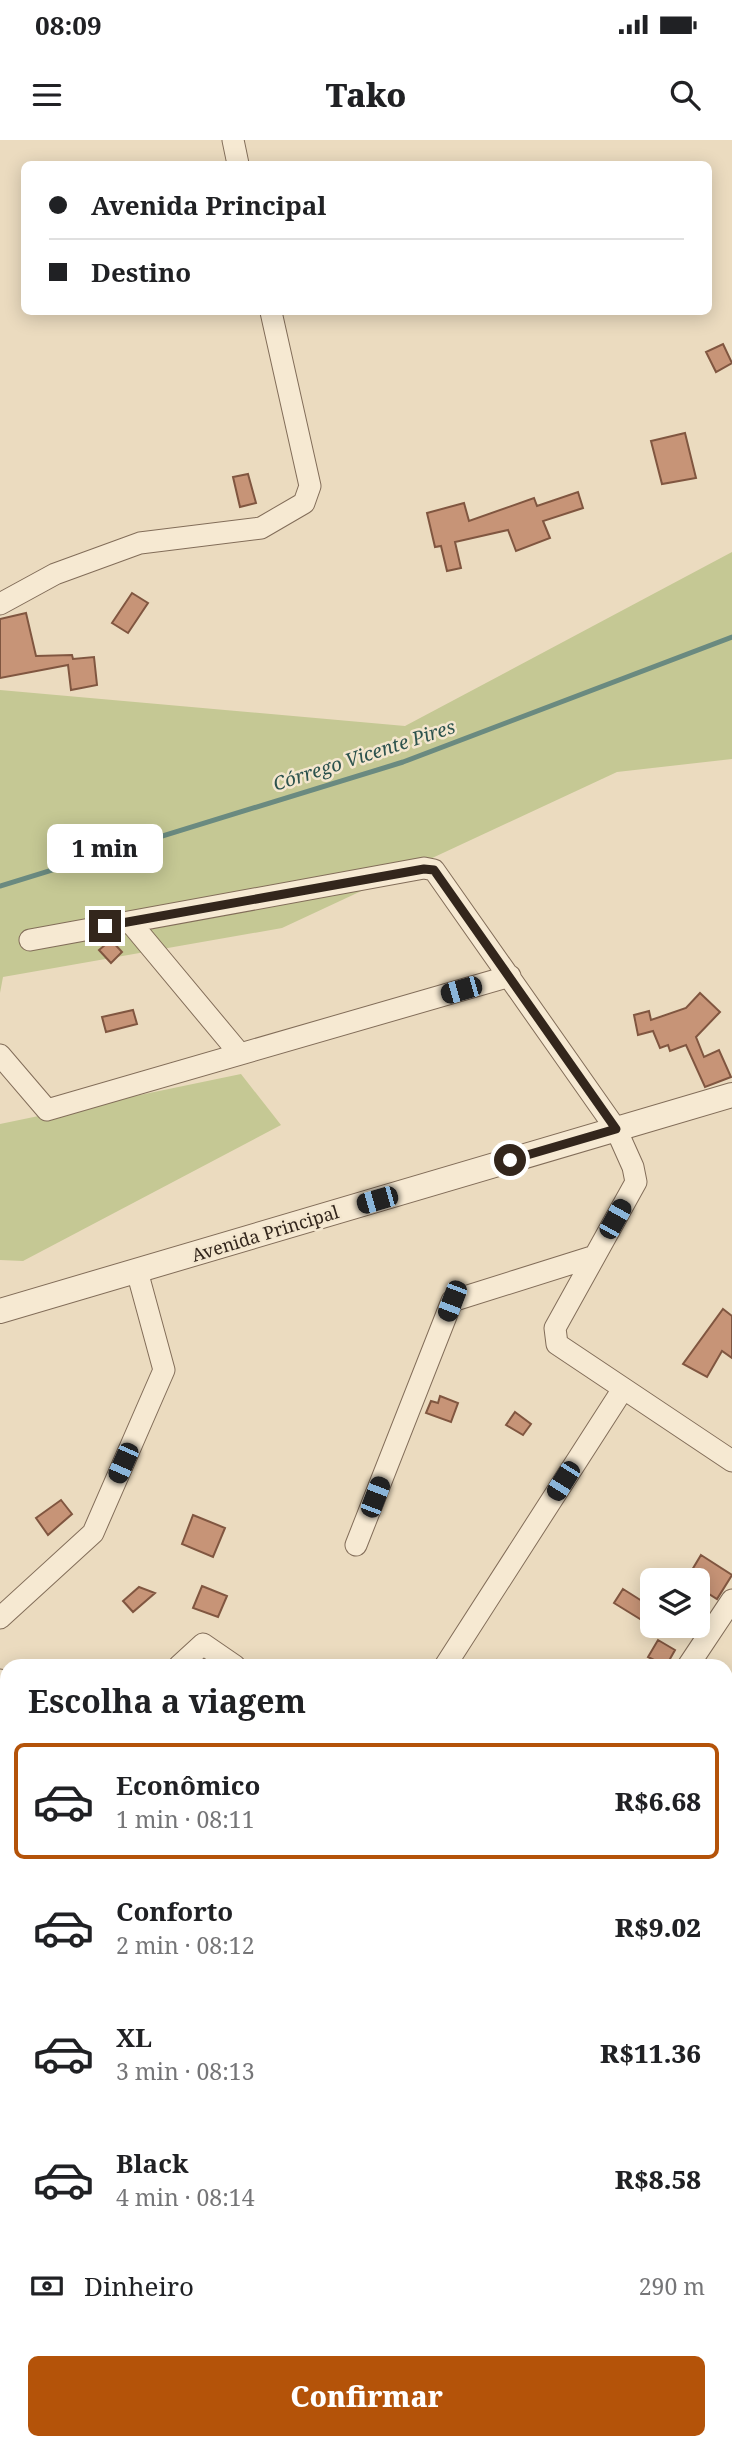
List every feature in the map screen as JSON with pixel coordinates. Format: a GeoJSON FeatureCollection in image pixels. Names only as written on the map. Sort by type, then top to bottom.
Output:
{"type":"FeatureCollection","features":[{"type":"Feature","properties":{"kind":"street"},"geometry":{"type":"LineString","coordinates":[[233,140],[237,161]]}},
{"type":"Feature","properties":{"kind":"street"},"geometry":{"type":"LineString","coordinates":[[0,604],[55,574],[140,544],[261,528],[304,503],[310,486],[272,315]]}},
{"type":"Feature","properties":{"kind":"street"},"geometry":{"type":"LineString","coordinates":[[30,940],[424,869],[434,870],[442,877],[616,1129],[633,1167],[636,1182],[555,1328],[557,1344],[732,1461]]}},
{"type":"Feature","properties":{"kind":"street"},"geometry":{"type":"LineString","coordinates":[[130,922],[240,1054]]}},
{"type":"Feature","properties":{"kind":"street"},"geometry":{"type":"LineString","coordinates":[[0,1055],[47,1110],[510,976]]}},
{"type":"Feature","properties":{"kind":"street","name":"Avenida Principal"},"geometry":{"type":"LineString","coordinates":[[0,1311],[732,1095]]}},
{"type":"Feature","properties":{"kind":"street"},"geometry":{"type":"LineString","coordinates":[[356,1545],[452,1301],[595,1256]]}},
{"type":"Feature","properties":{"kind":"street"},"geometry":{"type":"LineString","coordinates":[[0,1618],[93,1533],[164,1370],[137,1271]]}},
{"type":"Feature","properties":{"kind":"street"},"geometry":{"type":"LineString","coordinates":[[449,1659],[622,1389]]}},
{"type":"Feature","properties":{"kind":"street"},"geometry":{"type":"LineString","coordinates":[[693,1659],[732,1600]]}},
{"type":"Feature","properties":{"kind":"street"},"geometry":{"type":"LineString","coordinates":[[187,1659],[203,1644],[225,1659]]}},
{"type":"Feature","properties":{"kind":"green space"},"geometry":{"type":"Polygon","coordinates":[[[732,552],[732,759],[617,772],[282,928],[3,977],[0,993],[0,690],[405,726],[732,552]]]}},
{"type":"Feature","properties":{"kind":"green space"},"geometry":{"type":"Polygon","coordinates":[[[241,1074],[281,1125],[23,1261],[0,1260],[0,1124],[241,1074]]]}},
{"type":"Feature","properties":{"kind":"building"},"geometry":{"type":"Polygon","coordinates":[[[723,344],[732,363],[716,372],[706,352],[723,344]]]}},
{"type":"Feature","properties":{"kind":"building"},"geometry":{"type":"Polygon","coordinates":[[[685,433],[696,478],[662,484],[651,441],[685,433]]]}},
{"type":"Feature","properties":{"kind":"building"},"geometry":{"type":"Polygon","coordinates":[[[248,474],[256,503],[240,507],[233,477],[248,474]]]}},
{"type":"Feature","properties":{"kind":"building"},"geometry":{"type":"Polygon","coordinates":[[[578,492],[583,508],[543,521],[550,538],[516,551],[508,530],[455,542],[461,568],[447,571],[441,546],[435,547],[427,513],[464,503],[469,521],[534,498],[537,506],[578,492]]]}},
{"type":"Feature","properties":{"kind":"building"},"geometry":{"type":"Polygon","coordinates":[[[132,593],[148,603],[128,633],[112,623],[132,593]]]}},
{"type":"Feature","properties":{"kind":"building"},"geometry":{"type":"Polygon","coordinates":[[[26,613],[36,656],[72,655],[73,659],[94,657],[97,685],[71,690],[68,665],[0,678],[0,619],[26,613]]]}},
{"type":"Feature","properties":{"kind":"building"},"geometry":{"type":"Polygon","coordinates":[[[111,940],[122,952],[111,963],[99,950],[111,940]]]}},
{"type":"Feature","properties":{"kind":"building"},"geometry":{"type":"Polygon","coordinates":[[[700,993],[720,1012],[696,1037],[704,1057],[719,1050],[731,1077],[705,1087],[686,1045],[670,1051],[668,1045],[660,1048],[653,1031],[638,1035],[634,1015],[649,1011],[651,1020],[686,1008],[700,993]]]}},
{"type":"Feature","properties":{"kind":"building"},"geometry":{"type":"Polygon","coordinates":[[[133,1010],[137,1024],[106,1032],[102,1017],[133,1010]]]}},
{"type":"Feature","properties":{"kind":"building"},"geometry":{"type":"Polygon","coordinates":[[[723,1309],[732,1316],[732,1358],[722,1351],[707,1377],[683,1364],[723,1309]]]}},
{"type":"Feature","properties":{"kind":"building"},"geometry":{"type":"Polygon","coordinates":[[[440,1396],[458,1403],[451,1422],[426,1413],[431,1401],[438,1403],[440,1396]]]}},
{"type":"Feature","properties":{"kind":"building"},"geometry":{"type":"Polygon","coordinates":[[[515,1412],[531,1424],[523,1435],[506,1425],[515,1412]]]}},
{"type":"Feature","properties":{"kind":"building"},"geometry":{"type":"Polygon","coordinates":[[[61,1500],[72,1514],[48,1535],[36,1518],[61,1500]]]}},
{"type":"Feature","properties":{"kind":"building"},"geometry":{"type":"Polygon","coordinates":[[[193,1515],[225,1528],[213,1557],[182,1544],[193,1515]]]}},
{"type":"Feature","properties":{"kind":"building"},"geometry":{"type":"Polygon","coordinates":[[[701,1555],[732,1575],[717,1599],[710,1595],[710,1568],[693,1568],[701,1555]]]}},
{"type":"Feature","properties":{"kind":"building"},"geometry":{"type":"Polygon","coordinates":[[[202,1586],[227,1596],[218,1617],[193,1608],[202,1586]]]}},
{"type":"Feature","properties":{"kind":"building"},"geometry":{"type":"Polygon","coordinates":[[[139,1587],[155,1593],[133,1612],[123,1601],[139,1587]]]}},
{"type":"Feature","properties":{"kind":"building"},"geometry":{"type":"Polygon","coordinates":[[[623,1589],[640,1600],[640,1619],[614,1603],[623,1589]]]}},
{"type":"Feature","properties":{"kind":"building"},"geometry":{"type":"Polygon","coordinates":[[[658,1640],[675,1650],[670,1659],[648,1657],[658,1640]]]}},
{"type":"Feature","properties":{"kind":"waterway","name":"Córrego Vicente Pires"},"geometry":{"type":"LineString","coordinates":[[0,886],[403,762],[732,637]]}},
{"type":"Feature","properties":{"kind":"route"},"geometry":{"type":"LineString","coordinates":[[105,926],[424,869],[434,870],[442,877],[616,1129],[510,1160]]}}]}
